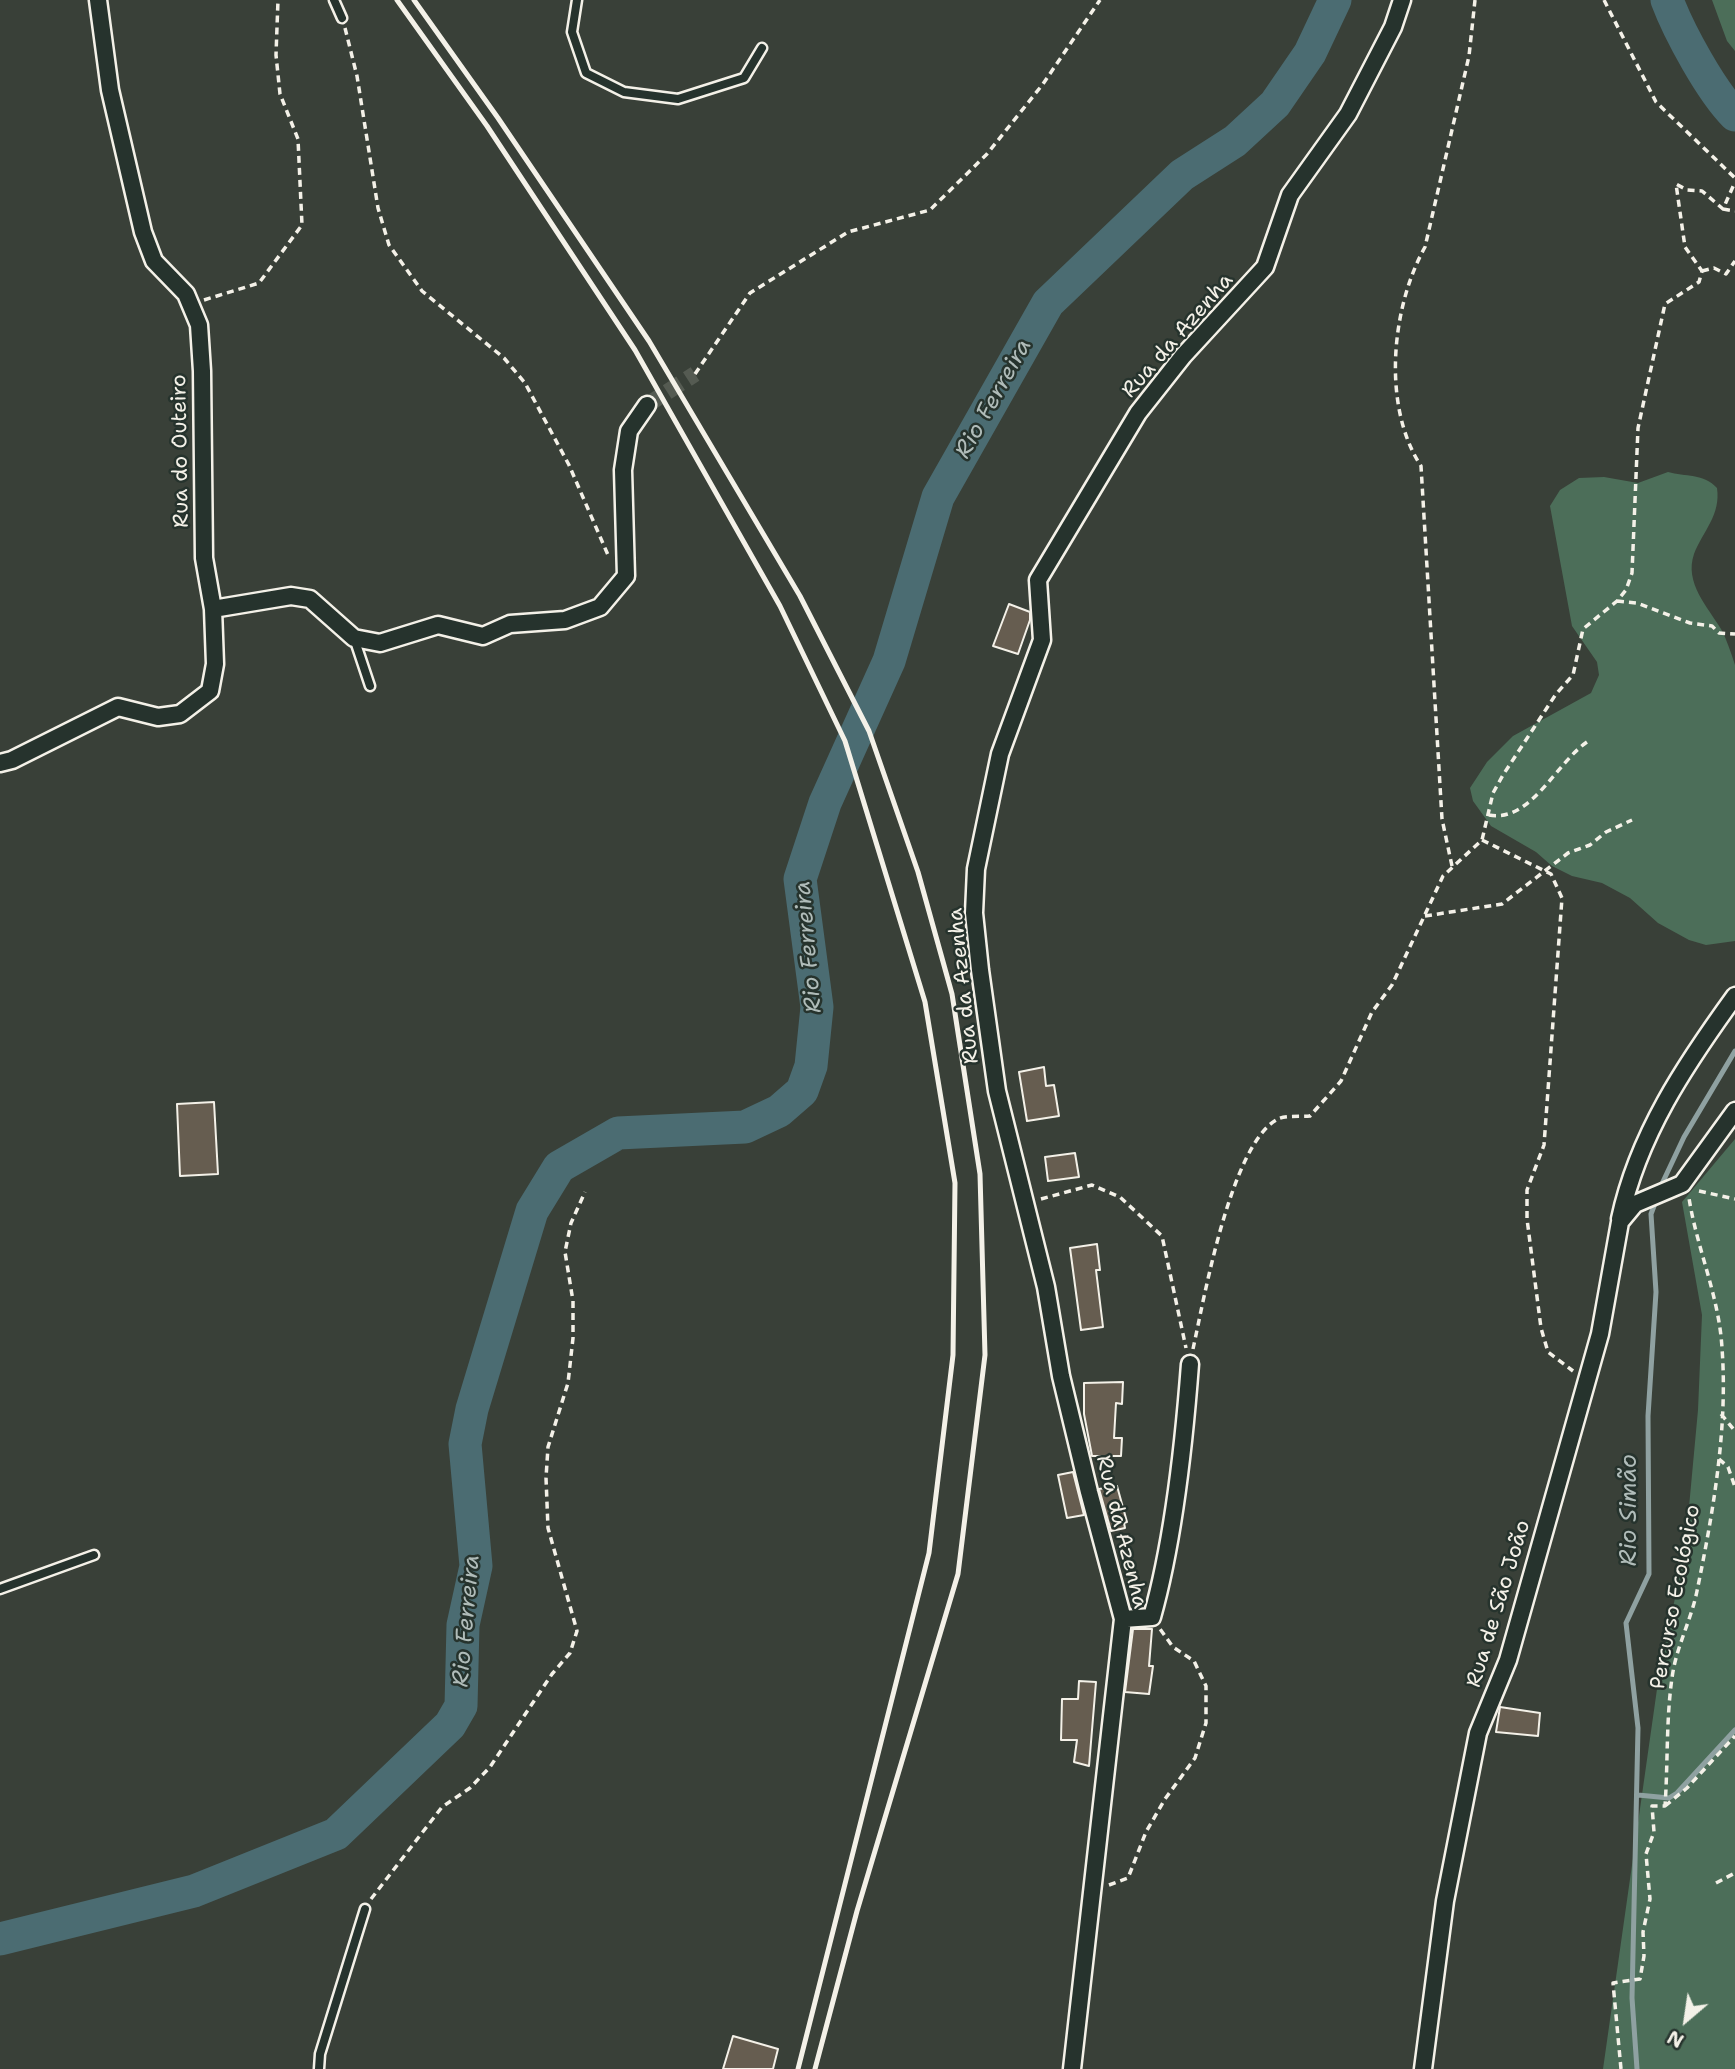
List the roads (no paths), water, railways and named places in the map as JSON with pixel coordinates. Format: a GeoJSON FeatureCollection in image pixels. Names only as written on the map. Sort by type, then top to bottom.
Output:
{"type":"FeatureCollection","features":[{"type":"Feature","properties":{"kind":"street","name":"Rua do Outeiro"},"geometry":{"type":"LineString","coordinates":[[0,763],[12,760],[118,708],[158,716],[180,714],[211,691],[215,664],[213,609],[204,558],[202,371],[198,325],[186,294],[154,261],[143,232],[110,90],[98,0]]}},
{"type":"Feature","properties":{"kind":"street","name":"Rua da Azenha"},"geometry":{"type":"LineString","coordinates":[[1072,2069],[1124,1619],[1061,1376],[1046,1287],[997,1091],[974,913],[976,869],[1000,754],[1042,640],[1038,580],[1138,413],[1183,356],[1265,267],[1290,195],[1348,114],[1393,27],[1402,0]]}},
{"type":"Feature","properties":{"kind":"street"},"geometry":{"type":"LineString","coordinates":[[213,609],[291,596],[310,599],[354,638],[380,643],[438,625],[483,636],[510,624],[565,620],[600,607],[626,576],[623,470],[629,431],[647,405]]}},
{"type":"Feature","properties":{"kind":"street","name":"Rua de São João"},"geometry":{"type":"LineString","coordinates":[[1423,2069],[1445,1901],[1478,1733],[1508,1660],[1600,1334],[1627,1187],[1666,1098],[1735,996]]}},
{"type":"Feature","properties":{"kind":"street"},"geometry":{"type":"LineString","coordinates":[[1619,1222],[1635,1205],[1679,1186],[1735,1111]]}},
{"type":"Feature","properties":{"kind":"street"},"geometry":{"type":"LineString","coordinates":[[1124,1619],[1152,1617],[1161,1585],[1186,1418],[1190,1364]]}},
{"type":"Feature","properties":{"kind":"lane"},"geometry":{"type":"LineString","coordinates":[[334,0],[342,18]]}},
{"type":"Feature","properties":{"kind":"lane"},"geometry":{"type":"LineString","coordinates":[[577,0],[572,32],[586,73],[624,92],[678,99],[744,78],[762,48]]}},
{"type":"Feature","properties":{"kind":"lane"},"geometry":{"type":"LineString","coordinates":[[354,638],[370,686]]}},
{"type":"Feature","properties":{"kind":"lane"},"geometry":{"type":"LineString","coordinates":[[0,1588],[94,1555]]}},
{"type":"Feature","properties":{"kind":"lane"},"geometry":{"type":"LineString","coordinates":[[319,2069],[320,2054],[365,1909]]}},
{"type":"Feature","properties":{"kind":"waterway","name":"Rio Ferreira"},"geometry":{"type":"LineString","coordinates":[[0,1939],[194,1891],[336,1834],[450,1725],[461,1706],[463,1625],[476,1566],[465,1444],[472,1409],[532,1211],[559,1167],[618,1133],[745,1127],[779,1111],[802,1091],[811,1066],[817,1007],[800,879],[825,803],[889,661],[938,497],[1048,303],[1182,175],[1235,141],[1275,104],[1310,53],[1335,0]]}},
{"type":"Feature","properties":{"kind":"waterway","name":"Rio Ferreira"},"geometry":{"type":"LineString","coordinates":[[1667,0],[1696,60],[1735,115]]}},
{"type":"Feature","properties":{"kind":"waterway","name":"Rio Simão"},"geometry":{"type":"LineString","coordinates":[[1660,1188],[1684,1137],[1735,1051]]}},
{"type":"Feature","properties":{"kind":"waterway","name":"Rio Simão"},"geometry":{"type":"LineString","coordinates":[[1637,2069],[1632,1998],[1638,1728],[1626,1623],[1649,1574],[1648,1416],[1656,1292],[1651,1214],[1657,1198]]}},
{"type":"Feature","properties":{"kind":"waterway"},"geometry":{"type":"LineString","coordinates":[[1638,1795],[1669,1798],[1677,1793],[1735,1730]]}},
{"type":"Feature","properties":{"kind":"tunnel"},"geometry":{"type":"LineString","coordinates":[[647,405],[695,374]]}},
{"type":"Feature","properties":{"kind":"railway"},"geometry":{"type":"LineString","coordinates":[[397,0],[487,126],[635,350],[780,606],[845,741],[925,1002],[955,1183],[953,1355],[929,1553],[798,2069]]}},
{"type":"Feature","properties":{"kind":"railway"},"geometry":{"type":"LineString","coordinates":[[414,0],[498,118],[649,341],[800,596],[869,731],[918,872],[952,994],[980,1174],[985,1355],[958,1574],[857,1911],[815,2069]]}}]}
